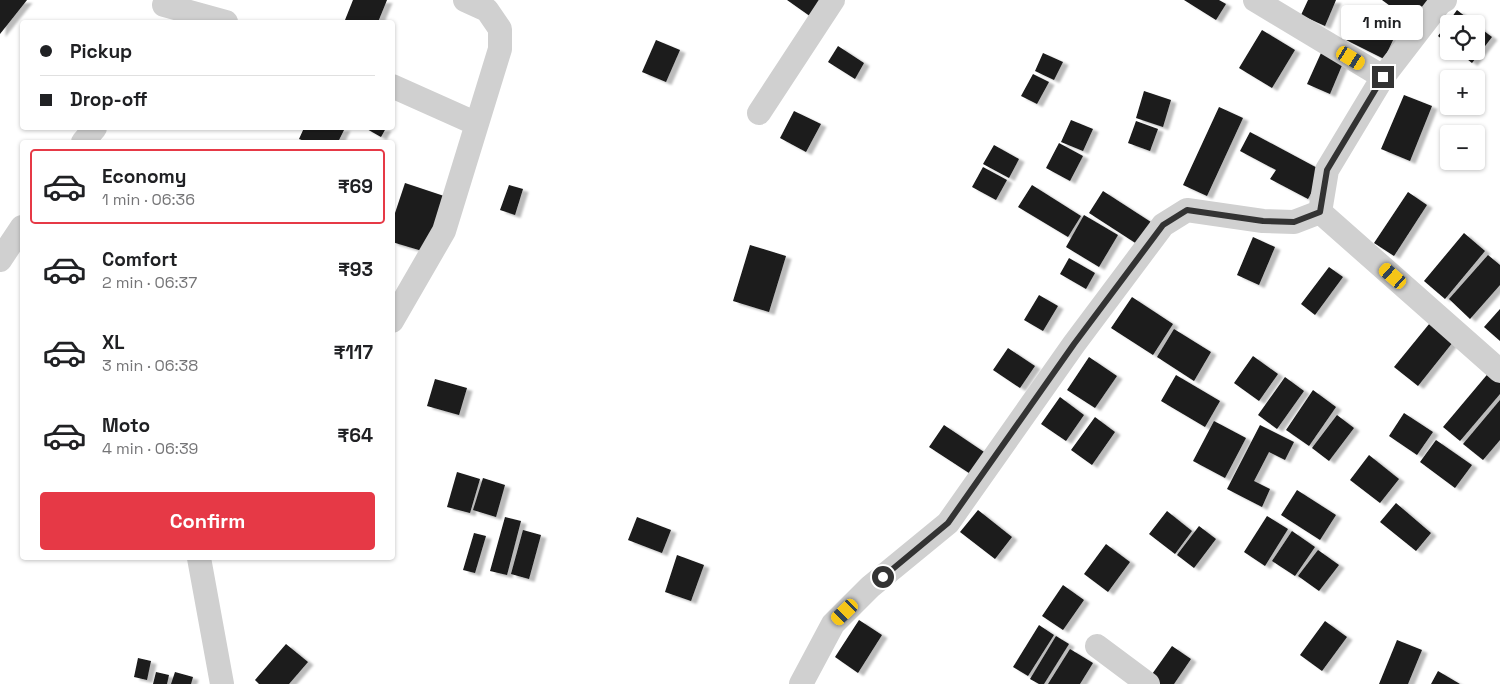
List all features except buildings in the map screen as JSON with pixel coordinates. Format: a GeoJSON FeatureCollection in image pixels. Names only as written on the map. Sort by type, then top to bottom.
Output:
{"type":"FeatureCollection","features":[{"type":"Feature","properties":{"kind":"street"},"geometry":{"type":"LineString","coordinates":[[395,316],[444,231],[500,49],[500,29],[487,10],[465,0]]}},
{"type":"Feature","properties":{"kind":"street"},"geometry":{"type":"LineString","coordinates":[[759,113],[833,0]]}},
{"type":"Feature","properties":{"kind":"street"},"geometry":{"type":"LineString","coordinates":[[1255,0],[1383,77]]}},
{"type":"Feature","properties":{"kind":"street"},"geometry":{"type":"LineString","coordinates":[[1320,212],[1327,170],[1383,77],[1445,0]]}},
{"type":"Feature","properties":{"kind":"street"},"geometry":{"type":"LineString","coordinates":[[162,9],[216,20]]}},
{"type":"Feature","properties":{"kind":"street"},"geometry":{"type":"LineString","coordinates":[[395,87],[477,124]]}},
{"type":"Feature","properties":{"kind":"street"},"geometry":{"type":"LineString","coordinates":[[85,140],[93,130]]}},
{"type":"Feature","properties":{"kind":"street"},"geometry":{"type":"LineString","coordinates":[[801,684],[833,624],[870,588],[948,523],[1074,344],[1163,225],[1187,210],[1263,221],[1294,222],[1320,212]]}},
{"type":"Feature","properties":{"kind":"street"},"geometry":{"type":"LineString","coordinates":[[1320,212],[1500,371]]}},
{"type":"Feature","properties":{"kind":"street"},"geometry":{"type":"LineString","coordinates":[[0,260],[20,230]]}},
{"type":"Feature","properties":{"kind":"street"},"geometry":{"type":"LineString","coordinates":[[199,560],[222,684]]}},
{"type":"Feature","properties":{"kind":"street"},"geometry":{"type":"LineString","coordinates":[[1097,646],[1148,684]]}},
{"type":"Feature","properties":{"kind":"route"},"geometry":{"type":"LineString","coordinates":[[883,577],[948,523],[1074,344],[1163,225],[1187,210],[1263,221],[1294,222],[1320,212],[1327,170],[1383,77]]}}]}
